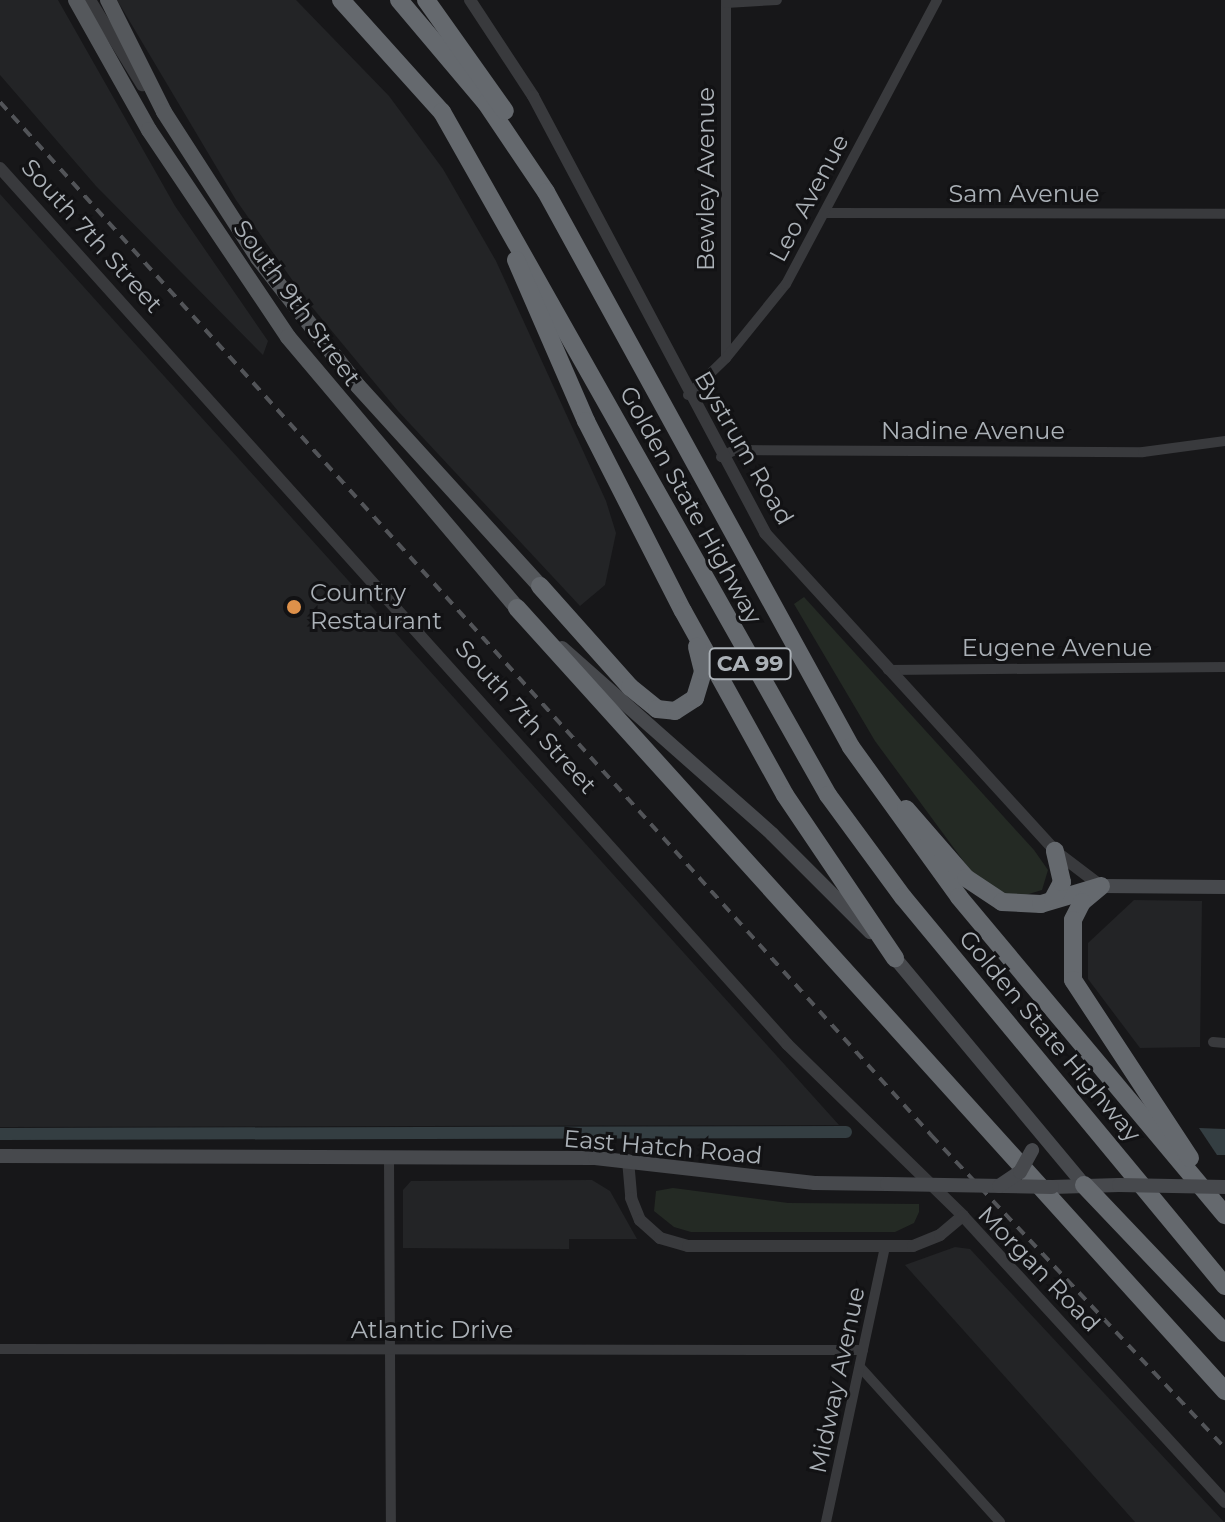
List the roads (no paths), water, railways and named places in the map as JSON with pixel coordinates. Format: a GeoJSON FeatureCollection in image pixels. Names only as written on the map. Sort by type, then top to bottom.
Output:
{"type":"FeatureCollection","features":[{"type":"Feature","properties":{"kind":"highway","name":"Golden State Highway"},"geometry":{"type":"LineString","coordinates":[[341,0],[442,112],[828,795],[903,897],[1225,1286]]}},
{"type":"Feature","properties":{"kind":"highway","name":"Golden State Highway"},"geometry":{"type":"LineString","coordinates":[[399,0],[477,91],[546,192],[851,747],[959,897],[1224,1213]]}},
{"type":"Feature","properties":{"kind":"highway"},"geometry":{"type":"LineString","coordinates":[[426,0],[491,88],[546,192]]}},
{"type":"Feature","properties":{"kind":"highway"},"geometry":{"type":"LineString","coordinates":[[485,184],[586,421],[683,611],[800,820],[895,958]]}},
{"type":"Feature","properties":{"kind":"highway"},"geometry":{"type":"LineString","coordinates":[[540,586],[630,687],[657,709],[675,711],[689,704],[702,686],[700,655],[683,611]]}},
{"type":"Feature","properties":{"kind":"highway"},"geometry":{"type":"LineString","coordinates":[[517,608],[1225,1391]]}},
{"type":"Feature","properties":{"kind":"highway"},"geometry":{"type":"LineString","coordinates":[[851,747],[979,890],[1015,905],[1101,886]]}},
{"type":"Feature","properties":{"kind":"highway"},"geometry":{"type":"LineString","coordinates":[[1053,899],[1062,882],[1055,851]]}},
{"type":"Feature","properties":{"kind":"highway"},"geometry":{"type":"LineString","coordinates":[[1101,886],[1082,902],[1073,920],[1069,953],[1073,980],[1224,1213]]}},
{"type":"Feature","properties":{"kind":"highway"},"geometry":{"type":"LineString","coordinates":[[1084,1185],[1225,1333]]}},
{"type":"Feature","properties":{"kind":"main road","name":"South 9th Street"},"geometry":{"type":"LineString","coordinates":[[76,0],[149,130],[240,270],[344,407],[517,608]]}},
{"type":"Feature","properties":{"kind":"main road","name":"South 9th Street"},"geometry":{"type":"LineString","coordinates":[[108,0],[164,112],[258,258],[358,386],[540,586]]}},
{"type":"Feature","properties":{"kind":"main road"},"geometry":{"type":"LineString","coordinates":[[240,270],[258,258]]}},
{"type":"Feature","properties":{"kind":"main road"},"geometry":{"type":"LineString","coordinates":[[517,608],[772,834],[895,958],[1084,1185]]}},
{"type":"Feature","properties":{"kind":"main road"},"geometry":{"type":"LineString","coordinates":[[1101,886],[1225,887]]}},
{"type":"Feature","properties":{"kind":"main road"},"geometry":{"type":"LineString","coordinates":[[999,1186],[1020,1172],[1032,1150],[1023,1111]]}},
{"type":"Feature","properties":{"kind":"main road","name":"East Hatch Road"},"geometry":{"type":"LineString","coordinates":[[0,1156],[628,1160],[815,1183],[1225,1187]]}},
{"type":"Feature","properties":{"kind":"street"},"geometry":{"type":"LineString","coordinates":[[90,0],[164,112]]}},
{"type":"Feature","properties":{"kind":"street","name":"Bystrum Road"},"geometry":{"type":"LineString","coordinates":[[470,0],[533,96],[688,395],[765,533],[1055,851],[1101,886]]}},
{"type":"Feature","properties":{"kind":"street"},"geometry":{"type":"LineString","coordinates":[[726,2],[777,0]]}},
{"type":"Feature","properties":{"kind":"street","name":"Leo Avenue"},"geometry":{"type":"LineString","coordinates":[[688,395],[726,358],[786,284],[937,0]]}},
{"type":"Feature","properties":{"kind":"street","name":"Bewley Avenue"},"geometry":{"type":"LineString","coordinates":[[726,2],[726,358]]}},
{"type":"Feature","properties":{"kind":"street","name":"South 7th Street"},"geometry":{"type":"LineString","coordinates":[[0,168],[787,1044],[963,1216]]}},
{"type":"Feature","properties":{"kind":"street","name":"Sam Avenue"},"geometry":{"type":"LineString","coordinates":[[824,213],[1225,214]]}},
{"type":"Feature","properties":{"kind":"street","name":"Nadine Avenue"},"geometry":{"type":"LineString","coordinates":[[721,457],[735,450],[1143,452],[1225,441]]}},
{"type":"Feature","properties":{"kind":"street","name":"Eugene Avenue"},"geometry":{"type":"LineString","coordinates":[[888,670],[1225,667]]}},
{"type":"Feature","properties":{"kind":"street"},"geometry":{"type":"LineString","coordinates":[[1213,1042],[1225,1043]]}},
{"type":"Feature","properties":{"kind":"street"},"geometry":{"type":"LineString","coordinates":[[389,1159],[391,1522]]}},
{"type":"Feature","properties":{"kind":"street","name":"Morgan Road"},"geometry":{"type":"LineString","coordinates":[[628,1160],[631,1198],[640,1220],[673,1244],[885,1246],[928,1240],[963,1216],[1225,1502]]}},
{"type":"Feature","properties":{"kind":"street","name":"Midway Avenue"},"geometry":{"type":"LineString","coordinates":[[826,1522],[885,1246]]}},
{"type":"Feature","properties":{"kind":"street","name":"Atlantic Drive"},"geometry":{"type":"LineString","coordinates":[[0,1349],[863,1350]]}},
{"type":"Feature","properties":{"kind":"street"},"geometry":{"type":"LineString","coordinates":[[860,1367],[1000,1522]]}},
{"type":"Feature","properties":{"kind":"waterway"},"geometry":{"type":"LineString","coordinates":[[0,1134],[846,1132]]}},
{"type":"Feature","properties":{"kind":"railway"},"geometry":{"type":"LineString","coordinates":[[0,102],[931,1135],[1225,1448]]}},
{"type":"Feature","properties":{"kind":"place","name":"Country Restaurant"},"geometry":{"type":"Point","coordinates":[294,607]}}]}
